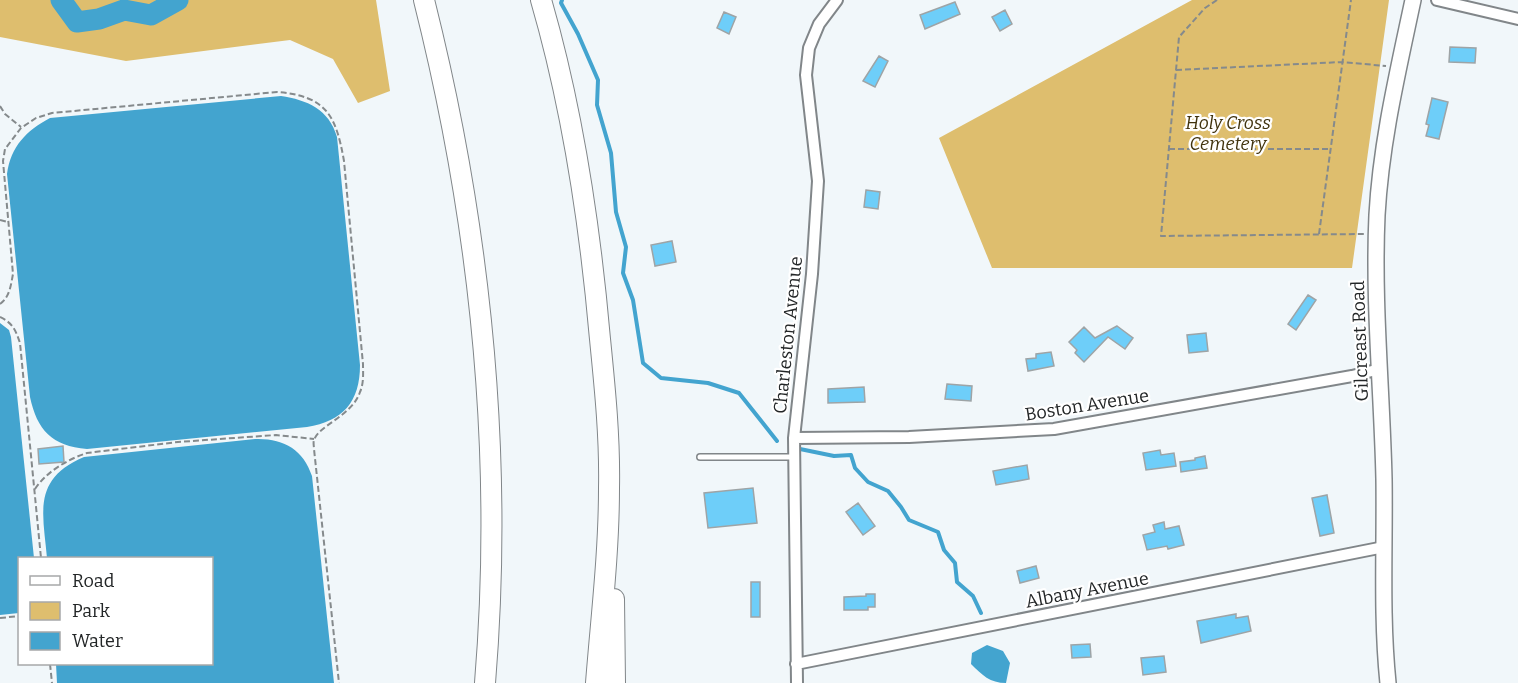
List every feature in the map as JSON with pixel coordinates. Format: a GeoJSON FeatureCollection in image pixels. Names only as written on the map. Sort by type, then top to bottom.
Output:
{"type":"FeatureCollection","features":[{"type":"Feature","properties":{"kind":"highway"},"geometry":{"type":"LineString","coordinates":[[424,0],[456,141],[482,326],[491,479],[491,573],[484,683]]}},
{"type":"Feature","properties":{"kind":"highway"},"geometry":{"type":"LineString","coordinates":[[541,0],[565,99],[586,210],[595,277],[608,422],[609,489],[614,553],[615,683]]}},
{"type":"Feature","properties":{"kind":"highway"},"geometry":{"type":"LineString","coordinates":[[596,683],[609,489]]}},
{"type":"Feature","properties":{"kind":"street","name":"Charleston Avenue"},"geometry":{"type":"LineString","coordinates":[[797,683],[794,438],[817,207],[816,154],[806,75],[809,48],[819,24],[837,0]]}},
{"type":"Feature","properties":{"kind":"street","name":"Gilcreast Road"},"geometry":{"type":"LineString","coordinates":[[1388,683],[1384,623],[1377,234],[1379,191],[1398,67],[1413,0]]}},
{"type":"Feature","properties":{"kind":"street"},"geometry":{"type":"LineString","coordinates":[[1437,0],[1518,19]]}},
{"type":"Feature","properties":{"kind":"street","name":"Boston Avenue"},"geometry":{"type":"LineString","coordinates":[[794,438],[909,437],[1054,429],[1352,376],[1380,369]]}},
{"type":"Feature","properties":{"kind":"street","name":"Albany Avenue"},"geometry":{"type":"LineString","coordinates":[[796,664],[1384,547]]}},
{"type":"Feature","properties":{"kind":"lane"},"geometry":{"type":"LineString","coordinates":[[700,457],[795,457]]}},
{"type":"Feature","properties":{"kind":"path"},"geometry":{"type":"LineString","coordinates":[[1218,0],[1205,8],[1179,37],[1161,236],[1377,234]]}},
{"type":"Feature","properties":{"kind":"path"},"geometry":{"type":"LineString","coordinates":[[1319,234],[1351,0]]}},
{"type":"Feature","properties":{"kind":"path"},"geometry":{"type":"LineString","coordinates":[[1176,70],[1342,62],[1398,67]]}},
{"type":"Feature","properties":{"kind":"path"},"geometry":{"type":"LineString","coordinates":[[0,304],[11,287],[13,274],[3,161],[9,141],[21,128],[36,118],[52,113],[277,92],[309,98],[330,116],[339,133],[344,161],[362,346],[363,383],[355,403],[343,416],[314,439],[339,683]]}},
{"type":"Feature","properties":{"kind":"path"},"geometry":{"type":"LineString","coordinates":[[0,106],[5,114],[21,128]]}},
{"type":"Feature","properties":{"kind":"path"},"geometry":{"type":"LineString","coordinates":[[1169,149],[1331,149]]}},
{"type":"Feature","properties":{"kind":"path"},"geometry":{"type":"LineString","coordinates":[[0,220],[8,222]]}},
{"type":"Feature","properties":{"kind":"path"},"geometry":{"type":"LineString","coordinates":[[0,317],[8,321],[15,329],[20,343],[40,557]]}},
{"type":"Feature","properties":{"kind":"path"},"geometry":{"type":"LineString","coordinates":[[35,489],[40,481],[50,473],[87,453],[178,442],[276,435],[314,439]]}},
{"type":"Feature","properties":{"kind":"path"},"geometry":{"type":"LineString","coordinates":[[0,618],[18,616]]}},
{"type":"Feature","properties":{"kind":"path"},"geometry":{"type":"LineString","coordinates":[[50,665],[52,683]]}},
{"type":"Feature","properties":{"kind":"green space"},"geometry":{"type":"Polygon","coordinates":[[[0,0],[376,0],[390,91],[358,103],[333,59],[290,40],[126,61],[0,37],[0,0]]]}},
{"type":"Feature","properties":{"kind":"green space","name":"Holy Cross Cemetery"},"geometry":{"type":"Polygon","coordinates":[[[1192,0],[1389,0],[1352,268],[992,268],[939,138],[1192,0]]]}},
{"type":"Feature","properties":{"kind":"water"},"geometry":{"type":"Polygon","coordinates":[[[281,96],[308,103],[323,113],[329,119],[337,137],[360,365],[357,389],[353,399],[340,415],[307,427],[87,449],[55,440],[37,419],[30,397],[7,174],[16,147],[34,128],[50,118],[281,96]]]}},
{"type":"Feature","properties":{"kind":"water"},"geometry":{"type":"Polygon","coordinates":[[[0,323],[9,330],[11,337],[34,557],[18,557],[18,613],[0,615],[0,323]]]}},
{"type":"Feature","properties":{"kind":"water"},"geometry":{"type":"Polygon","coordinates":[[[255,439],[283,443],[297,452],[312,476],[334,683],[57,683],[56,665],[213,665],[213,557],[47,557],[43,512],[48,487],[67,466],[84,457],[255,439]]]}},
{"type":"Feature","properties":{"kind":"water"},"geometry":{"type":"Polygon","coordinates":[[[987,645],[1003,651],[1010,663],[1006,683],[995,682],[987,678],[971,664],[972,653],[987,645]]]}},
{"type":"Feature","properties":{"kind":"building"},"geometry":{"type":"Polygon","coordinates":[[[955,2],[960,14],[925,29],[920,15],[955,2]]]}},
{"type":"Feature","properties":{"kind":"building"},"geometry":{"type":"Polygon","coordinates":[[[1005,10],[1012,24],[1000,31],[992,17],[1005,10]]]}},
{"type":"Feature","properties":{"kind":"building"},"geometry":{"type":"Polygon","coordinates":[[[724,12],[736,17],[729,34],[717,28],[724,12]]]}},
{"type":"Feature","properties":{"kind":"building"},"geometry":{"type":"Polygon","coordinates":[[[1450,47],[1476,48],[1475,63],[1449,62],[1450,47]]]}},
{"type":"Feature","properties":{"kind":"building"},"geometry":{"type":"Polygon","coordinates":[[[879,56],[888,61],[875,87],[863,81],[879,56]]]}},
{"type":"Feature","properties":{"kind":"building"},"geometry":{"type":"Polygon","coordinates":[[[1432,98],[1448,102],[1439,139],[1426,136],[1429,125],[1426,124],[1432,98]]]}},
{"type":"Feature","properties":{"kind":"building"},"geometry":{"type":"Polygon","coordinates":[[[866,190],[880,192],[878,209],[864,207],[866,190]]]}},
{"type":"Feature","properties":{"kind":"building"},"geometry":{"type":"Polygon","coordinates":[[[672,241],[676,262],[655,266],[651,245],[672,241]]]}},
{"type":"Feature","properties":{"kind":"building"},"geometry":{"type":"Polygon","coordinates":[[[1308,295],[1316,300],[1296,330],[1288,324],[1308,295]]]}},
{"type":"Feature","properties":{"kind":"building"},"geometry":{"type":"Polygon","coordinates":[[[1117,326],[1133,338],[1125,349],[1108,337],[1084,362],[1069,342],[1084,327],[1095,338],[1117,326]]]}},
{"type":"Feature","properties":{"kind":"building"},"geometry":{"type":"Polygon","coordinates":[[[1206,333],[1208,351],[1189,353],[1187,335],[1206,333]]]}},
{"type":"Feature","properties":{"kind":"building"},"geometry":{"type":"Polygon","coordinates":[[[1051,352],[1054,366],[1028,371],[1026,359],[1036,358],[1036,354],[1051,352]]]}},
{"type":"Feature","properties":{"kind":"building"},"geometry":{"type":"Polygon","coordinates":[[[947,384],[972,386],[971,401],[945,399],[947,384]]]}},
{"type":"Feature","properties":{"kind":"building"},"geometry":{"type":"Polygon","coordinates":[[[864,387],[865,402],[828,403],[828,389],[864,387]]]}},
{"type":"Feature","properties":{"kind":"building"},"geometry":{"type":"Polygon","coordinates":[[[63,446],[64,462],[39,464],[38,449],[63,446]]]}},
{"type":"Feature","properties":{"kind":"building"},"geometry":{"type":"Polygon","coordinates":[[[1160,450],[1161,455],[1174,453],[1176,466],[1146,470],[1143,453],[1160,450]]]}},
{"type":"Feature","properties":{"kind":"building"},"geometry":{"type":"Polygon","coordinates":[[[1205,456],[1207,468],[1181,472],[1180,462],[1205,456]]]}},
{"type":"Feature","properties":{"kind":"building"},"geometry":{"type":"Polygon","coordinates":[[[1027,465],[1029,479],[996,485],[993,471],[1027,465]]]}},
{"type":"Feature","properties":{"kind":"building"},"geometry":{"type":"Polygon","coordinates":[[[753,488],[757,523],[708,528],[704,493],[753,488]]]}},
{"type":"Feature","properties":{"kind":"building"},"geometry":{"type":"Polygon","coordinates":[[[1327,495],[1334,533],[1320,536],[1312,498],[1327,495]]]}},
{"type":"Feature","properties":{"kind":"building"},"geometry":{"type":"Polygon","coordinates":[[[858,503],[875,526],[863,535],[846,512],[858,503]]]}},
{"type":"Feature","properties":{"kind":"building"},"geometry":{"type":"Polygon","coordinates":[[[1164,522],[1165,529],[1179,526],[1184,545],[1168,549],[1167,546],[1147,550],[1143,535],[1155,532],[1153,525],[1164,522]]]}},
{"type":"Feature","properties":{"kind":"building"},"geometry":{"type":"Polygon","coordinates":[[[1036,566],[1039,578],[1020,583],[1017,571],[1036,566]]]}},
{"type":"Feature","properties":{"kind":"building"},"geometry":{"type":"Polygon","coordinates":[[[751,582],[760,582],[760,617],[751,617],[751,582]]]}},
{"type":"Feature","properties":{"kind":"building"},"geometry":{"type":"Polygon","coordinates":[[[866,594],[875,594],[875,607],[868,607],[868,610],[844,610],[844,597],[866,596],[866,594]]]}},
{"type":"Feature","properties":{"kind":"building"},"geometry":{"type":"Polygon","coordinates":[[[1236,614],[1236,618],[1248,616],[1251,631],[1201,643],[1197,621],[1236,614]]]}},
{"type":"Feature","properties":{"kind":"building"},"geometry":{"type":"Polygon","coordinates":[[[1090,644],[1091,657],[1072,658],[1071,645],[1090,644]]]}},
{"type":"Feature","properties":{"kind":"building"},"geometry":{"type":"Polygon","coordinates":[[[1164,656],[1166,672],[1143,675],[1141,658],[1164,656]]]}},
{"type":"Feature","properties":{"kind":"waterway"},"geometry":{"type":"LineString","coordinates":[[61,0],[77,22],[99,19],[124,10],[151,15],[178,0]]}},
{"type":"Feature","properties":{"kind":"waterway"},"geometry":{"type":"LineString","coordinates":[[562,0],[561,3],[578,34],[598,80],[597,105],[611,153],[616,212],[626,247],[623,273],[633,300],[643,363],[661,378],[708,383],[739,393],[777,441]]}},
{"type":"Feature","properties":{"kind":"waterway"},"geometry":{"type":"LineString","coordinates":[[800,449],[834,456],[851,455],[855,468],[868,482],[888,491],[909,520],[938,532],[944,550],[955,563],[957,582],[973,596],[981,613]]}}]}
